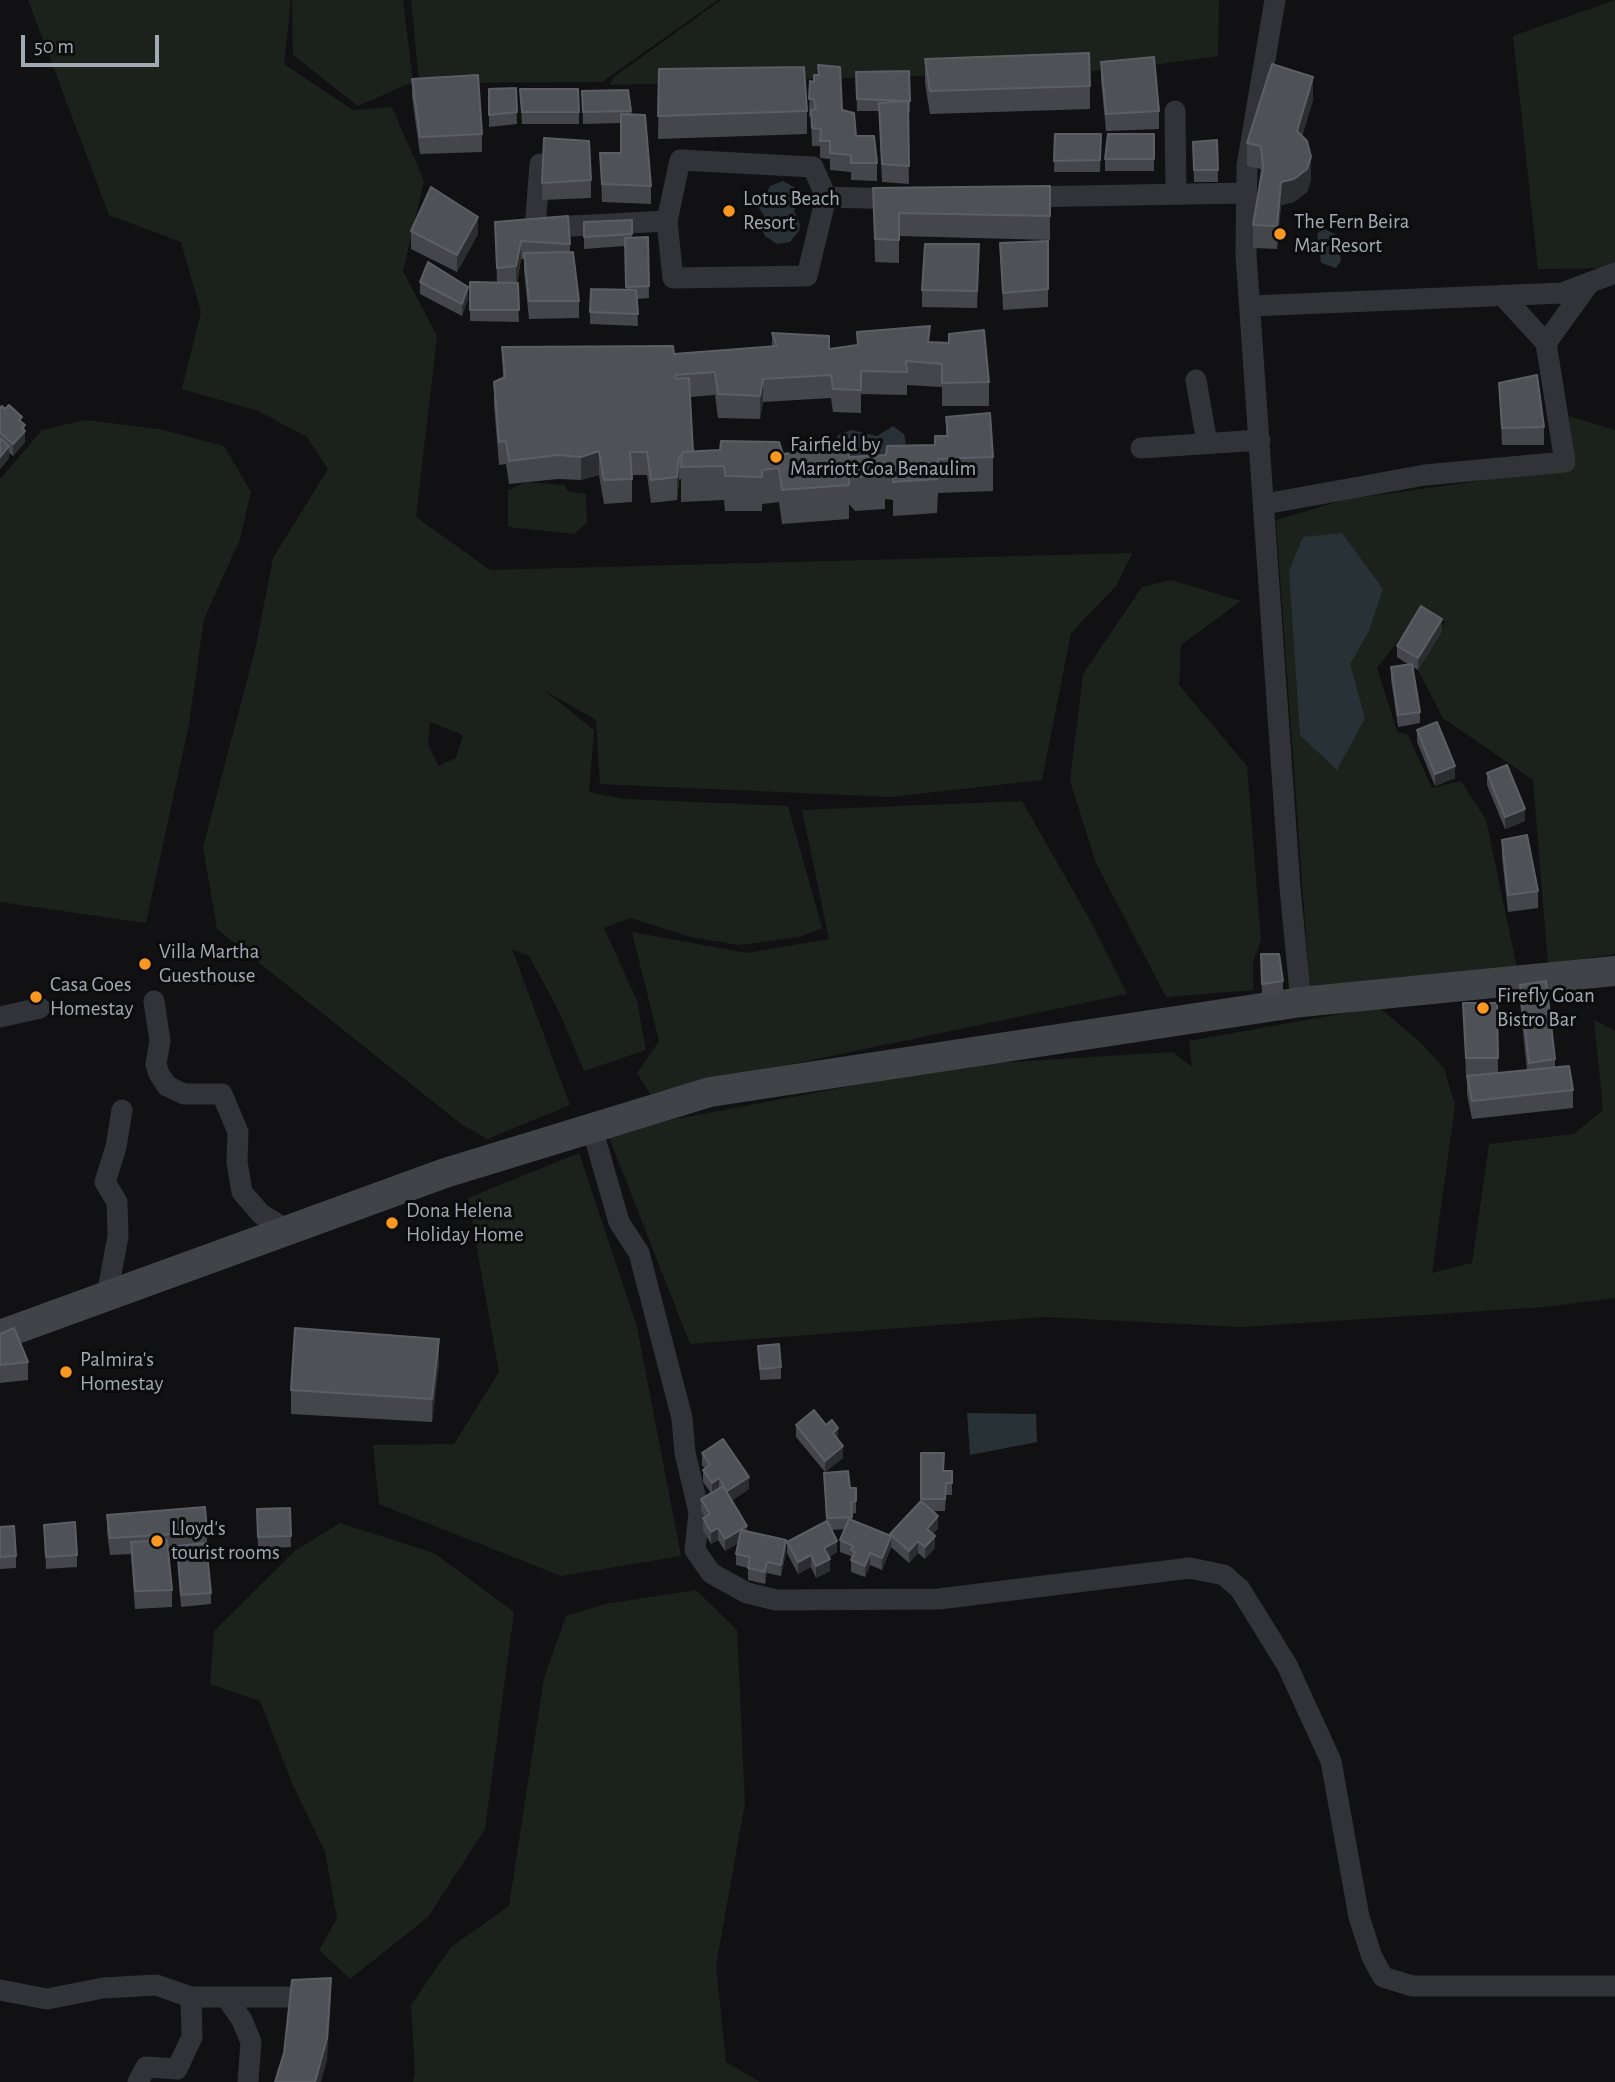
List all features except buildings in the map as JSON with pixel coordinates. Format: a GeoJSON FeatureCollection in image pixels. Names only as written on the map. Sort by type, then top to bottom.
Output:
{"type":"FeatureCollection","features":[{"type":"Feature","properties":{"kind":"street"},"geometry":{"type":"LineString","coordinates":[[1275,0],[1247,166],[1246,255],[1290,888],[1301,1002]]}},
{"type":"Feature","properties":{"kind":"street"},"geometry":{"type":"LineString","coordinates":[[1175,111],[1177,194]]}},
{"type":"Feature","properties":{"kind":"street"},"geometry":{"type":"LineString","coordinates":[[680,160],[813,167],[825,197],[807,276],[673,278],[667,221],[680,160]]}},
{"type":"Feature","properties":{"kind":"street"},"geometry":{"type":"LineString","coordinates":[[540,164],[535,228],[667,221]]}},
{"type":"Feature","properties":{"kind":"street"},"geometry":{"type":"LineString","coordinates":[[995,198],[1247,193]]}},
{"type":"Feature","properties":{"kind":"street"},"geometry":{"type":"LineString","coordinates":[[825,197],[859,200],[927,199]]}},
{"type":"Feature","properties":{"kind":"street"},"geometry":{"type":"LineString","coordinates":[[1250,306],[1562,293],[1615,272]]}},
{"type":"Feature","properties":{"kind":"street"},"geometry":{"type":"LineString","coordinates":[[1546,343],[1590,282]]}},
{"type":"Feature","properties":{"kind":"street"},"geometry":{"type":"LineString","coordinates":[[1265,505],[1425,475],[1564,462],[1546,343],[1502,295]]}},
{"type":"Feature","properties":{"kind":"street"},"geometry":{"type":"LineString","coordinates":[[1196,380],[1208,443]]}},
{"type":"Feature","properties":{"kind":"street"},"geometry":{"type":"LineString","coordinates":[[1141,448],[1260,440]]}},
{"type":"Feature","properties":{"kind":"street"},"geometry":{"type":"LineString","coordinates":[[0,1335],[445,1173],[710,1092],[1301,1002],[1615,971]]}},
{"type":"Feature","properties":{"kind":"street"},"geometry":{"type":"LineString","coordinates":[[154,1001],[160,1041],[156,1064],[159,1074],[167,1086],[184,1094],[222,1094],[237,1132],[237,1161],[242,1192],[261,1214],[287,1230]]}},
{"type":"Feature","properties":{"kind":"street"},"geometry":{"type":"LineString","coordinates":[[0,1017],[40,1008]]}},
{"type":"Feature","properties":{"kind":"street"},"geometry":{"type":"LineString","coordinates":[[107,1296],[118,1236],[117,1202],[105,1182],[116,1147],[122,1110]]}},
{"type":"Feature","properties":{"kind":"street"},"geometry":{"type":"LineString","coordinates":[[592,1128],[619,1222],[639,1253],[682,1418],[685,1453],[699,1512],[695,1550],[711,1573],[747,1593],[776,1600],[939,1599],[1190,1568],[1224,1575],[1240,1589],[1287,1665],[1331,1762],[1359,1917],[1372,1957],[1383,1977],[1412,1986],[1615,1986]]}},
{"type":"Feature","properties":{"kind":"street"},"geometry":{"type":"LineString","coordinates":[[0,1990],[47,1998],[103,1987],[156,1985],[191,1997],[293,1997]]}},
{"type":"Feature","properties":{"kind":"street"},"geometry":{"type":"LineString","coordinates":[[138,2082],[146,2067],[177,2069],[192,2037],[191,1997]]}},
{"type":"Feature","properties":{"kind":"street"},"geometry":{"type":"LineString","coordinates":[[226,1997],[242,2020],[251,2042],[248,2082]]}},
{"type":"Feature","properties":{"kind":"shaded area"},"geometry":{"type":"Polygon","coordinates":[[[28,0],[291,0],[284,64],[353,110],[392,107],[424,181],[403,271],[437,336],[416,517],[490,570],[1132,553],[1117,585],[1071,633],[1042,780],[890,797],[600,784],[596,720],[544,690],[594,730],[589,792],[624,799],[788,806],[822,928],[799,937],[739,945],[691,937],[630,918],[604,928],[637,1001],[646,1050],[584,1071],[559,1011],[529,956],[512,949],[570,1105],[487,1139],[461,1124],[217,929],[203,847],[256,646],[273,558],[328,469],[307,437],[258,411],[182,389],[201,312],[181,242],[109,215],[28,0]],[[430,722],[428,743],[438,766],[456,758],[463,735],[430,722]]]}},
{"type":"Feature","properties":{"kind":"shaded area"},"geometry":{"type":"Polygon","coordinates":[[[292,0],[403,0],[413,82],[358,106],[293,55],[292,0]]]}},
{"type":"Feature","properties":{"kind":"shaded area"},"geometry":{"type":"Polygon","coordinates":[[[411,0],[718,0],[602,82],[419,83],[411,0]]]}},
{"type":"Feature","properties":{"kind":"shaded area"},"geometry":{"type":"Polygon","coordinates":[[[721,0],[1219,0],[1218,56],[1118,70],[609,85],[614,77],[721,0]]]}},
{"type":"Feature","properties":{"kind":"shaded area"},"geometry":{"type":"Polygon","coordinates":[[[1615,0],[1615,268],[1538,269],[1513,36],[1615,0]]]}},
{"type":"Feature","properties":{"kind":"shaded area"},"geometry":{"type":"Polygon","coordinates":[[[783,181],[797,189],[799,201],[794,211],[800,224],[799,231],[790,242],[777,244],[765,236],[762,229],[764,215],[756,205],[760,197],[766,196],[770,186],[783,181]]]}},
{"type":"Feature","properties":{"kind":"shaded area"},"geometry":{"type":"Polygon","coordinates":[[[1323,228],[1338,236],[1341,261],[1336,268],[1321,263],[1317,234],[1323,228]]]}},
{"type":"Feature","properties":{"kind":"shaded area"},"geometry":{"type":"Polygon","coordinates":[[[1569,416],[1615,430],[1615,954],[1548,964],[1533,780],[1443,718],[1418,670],[1445,622],[1422,610],[1377,668],[1397,731],[1408,735],[1432,788],[1461,781],[1486,820],[1517,968],[1310,992],[1276,520],[1343,500],[1571,468],[1569,416]]]}},
{"type":"Feature","properties":{"kind":"shaded area"},"geometry":{"type":"Polygon","coordinates":[[[85,420],[159,429],[224,446],[251,492],[240,539],[204,619],[189,724],[146,923],[0,902],[0,479],[42,430],[85,420]]]}},
{"type":"Feature","properties":{"kind":"shaded area"},"geometry":{"type":"Polygon","coordinates":[[[893,426],[904,434],[906,445],[902,452],[851,462],[830,452],[829,439],[834,440],[840,434],[851,430],[877,436],[893,426]]]}},
{"type":"Feature","properties":{"kind":"shaded area"},"geometry":{"type":"Polygon","coordinates":[[[526,482],[564,485],[568,491],[586,494],[587,523],[574,534],[508,527],[508,490],[526,482]]]}},
{"type":"Feature","properties":{"kind":"shaded area"},"geometry":{"type":"Polygon","coordinates":[[[1342,533],[1383,589],[1369,631],[1350,664],[1365,718],[1337,770],[1300,735],[1289,571],[1303,537],[1342,533]]]}},
{"type":"Feature","properties":{"kind":"shaded area"},"geometry":{"type":"Polygon","coordinates":[[[1171,580],[1241,601],[1181,645],[1179,685],[1247,766],[1261,940],[1253,962],[1253,990],[1166,997],[1096,863],[1070,781],[1083,674],[1142,587],[1171,580]]]}},
{"type":"Feature","properties":{"kind":"shaded area"},"geometry":{"type":"Polygon","coordinates":[[[1022,801],[1090,920],[1127,994],[650,1094],[637,1073],[659,1041],[632,932],[747,953],[829,939],[802,810],[1022,801]]]}},
{"type":"Feature","properties":{"kind":"shaded area"},"geometry":{"type":"Polygon","coordinates":[[[1379,1007],[1421,1043],[1444,1068],[1455,1105],[1432,1273],[1472,1263],[1489,1144],[1574,1134],[1603,1110],[1594,1020],[1615,1031],[1615,1298],[1544,1307],[1241,1327],[1045,1317],[690,1344],[607,1132],[962,1065],[1173,1052],[1192,1067],[1189,1041],[1379,1007]]]}},
{"type":"Feature","properties":{"kind":"shaded area"},"geometry":{"type":"Polygon","coordinates":[[[579,1153],[637,1327],[681,1556],[561,1576],[379,1504],[373,1445],[454,1444],[499,1372],[468,1198],[579,1153]]]}},
{"type":"Feature","properties":{"kind":"shaded area"},"geometry":{"type":"Polygon","coordinates":[[[967,1413],[1036,1414],[1037,1442],[970,1455],[967,1413]]]}},
{"type":"Feature","properties":{"kind":"shaded area"},"geometry":{"type":"Polygon","coordinates":[[[340,1523],[434,1553],[514,1612],[485,1829],[428,1917],[350,1979],[319,1950],[337,1918],[325,1852],[292,1783],[260,1701],[210,1684],[214,1631],[296,1550],[340,1523]]]}},
{"type":"Feature","properties":{"kind":"shaded area"},"geometry":{"type":"Polygon","coordinates":[[[696,1590],[737,1630],[745,1803],[716,1966],[726,2062],[760,2082],[413,2082],[415,2072],[411,2005],[451,1947],[509,1906],[544,1678],[566,1616],[605,1604],[696,1590]]]}},
{"type":"Feature","properties":{"kind":"place","name":"Lotus Beach Resort"},"geometry":{"type":"Point","coordinates":[729,211]}},
{"type":"Feature","properties":{"kind":"place","name":"The Fern Beira Mar Resort"},"geometry":{"type":"Point","coordinates":[1280,234]}},
{"type":"Feature","properties":{"kind":"place","name":"Fairfield by Marriott Goa Benaulim"},"geometry":{"type":"Point","coordinates":[776,457]}},
{"type":"Feature","properties":{"kind":"place","name":"Villa Martha Guesthouse"},"geometry":{"type":"Point","coordinates":[145,964]}},
{"type":"Feature","properties":{"kind":"place","name":"Casa Goes Homestay"},"geometry":{"type":"Point","coordinates":[36,997]}},
{"type":"Feature","properties":{"kind":"place","name":"Firefly Goan Bistro Bar"},"geometry":{"type":"Point","coordinates":[1483,1008]}},
{"type":"Feature","properties":{"kind":"place","name":"Dona Helena Holiday Home"},"geometry":{"type":"Point","coordinates":[392,1223]}},
{"type":"Feature","properties":{"kind":"place","name":"Palmira's Homestay"},"geometry":{"type":"Point","coordinates":[66,1372]}},
{"type":"Feature","properties":{"kind":"place","name":"Lloyd's tourist rooms"},"geometry":{"type":"Point","coordinates":[157,1541]}}]}
